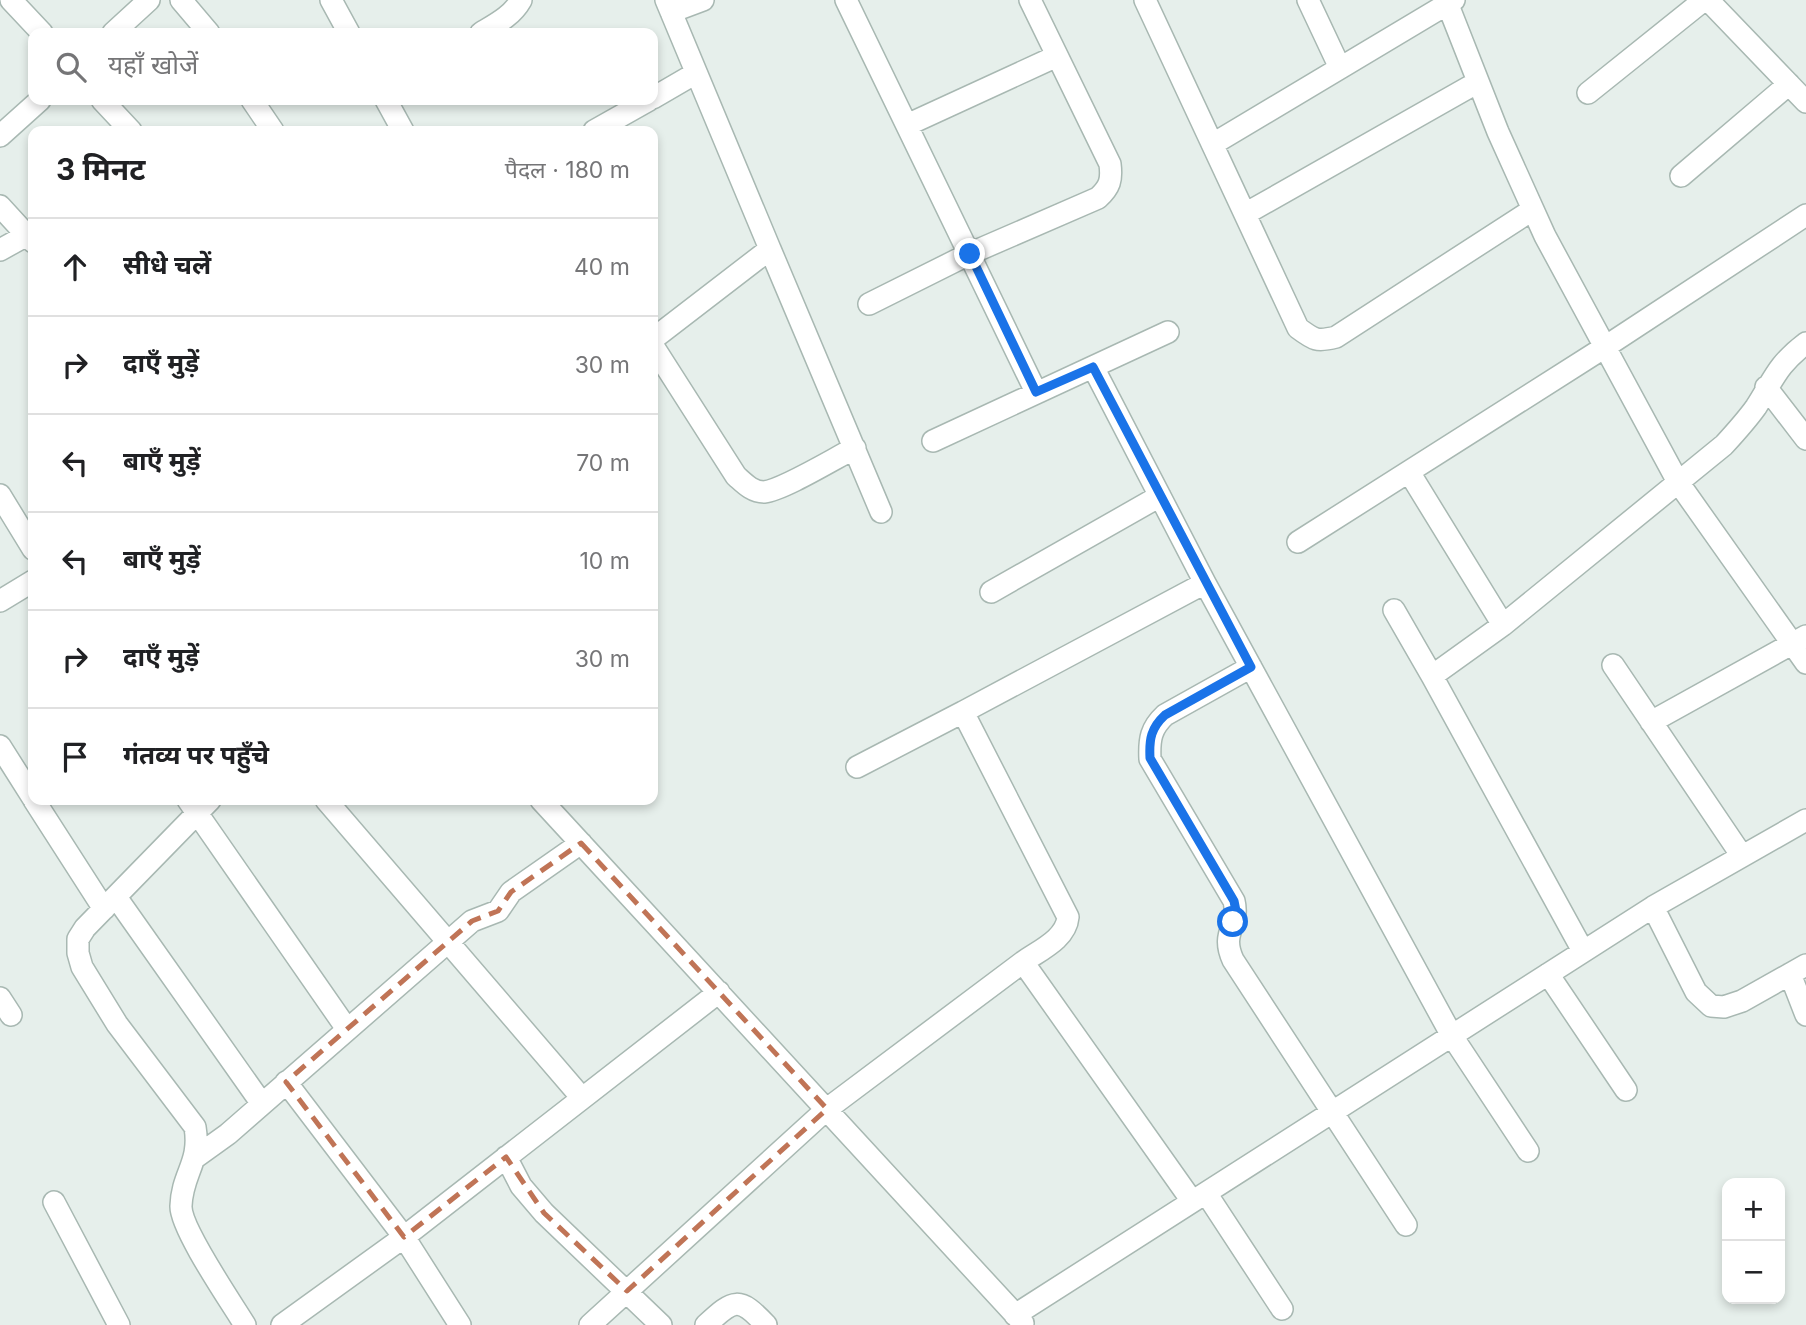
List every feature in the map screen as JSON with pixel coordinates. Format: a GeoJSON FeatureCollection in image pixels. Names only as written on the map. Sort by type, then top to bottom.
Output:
{"type":"FeatureCollection","features":[{"type":"Feature","properties":{"kind":"street"},"geometry":{"type":"LineString","coordinates":[[11,0],[37,28]]}},
{"type":"Feature","properties":{"kind":"street"},"geometry":{"type":"LineString","coordinates":[[118,28],[149,0]]}},
{"type":"Feature","properties":{"kind":"street"},"geometry":{"type":"LineString","coordinates":[[181,0],[205,28]]}},
{"type":"Feature","properties":{"kind":"street"},"geometry":{"type":"LineString","coordinates":[[331,0],[346,28]]}},
{"type":"Feature","properties":{"kind":"street"},"geometry":{"type":"LineString","coordinates":[[489,28],[517,8],[521,0]]}},
{"type":"Feature","properties":{"kind":"street"},"geometry":{"type":"LineString","coordinates":[[703,0],[669,6],[881,512]]}},
{"type":"Feature","properties":{"kind":"street"},"geometry":{"type":"LineString","coordinates":[[846,0],[1036,392]]}},
{"type":"Feature","properties":{"kind":"street"},"geometry":{"type":"LineString","coordinates":[[869,304],[970,254],[1098,198],[1112,179],[1110,164],[1030,0]]}},
{"type":"Feature","properties":{"kind":"street"},"geometry":{"type":"LineString","coordinates":[[1145,0],[1298,328],[1320,341],[1336,337],[1532,210]]}},
{"type":"Feature","properties":{"kind":"street"},"geometry":{"type":"LineString","coordinates":[[1308,0],[1340,68]]}},
{"type":"Feature","properties":{"kind":"street"},"geometry":{"type":"LineString","coordinates":[[1213,144],[1449,1],[1478,82],[1532,210],[1605,347],[1678,482],[1799,640],[1806,663]]}},
{"type":"Feature","properties":{"kind":"street"},"geometry":{"type":"LineString","coordinates":[[1588,93],[1714,2],[1806,102]]}},
{"type":"Feature","properties":{"kind":"street"},"geometry":{"type":"LineString","coordinates":[[907,125],[1058,56]]}},
{"type":"Feature","properties":{"kind":"street"},"geometry":{"type":"LineString","coordinates":[[658,95],[696,72]]}},
{"type":"Feature","properties":{"kind":"street"},"geometry":{"type":"LineString","coordinates":[[1245,214],[1478,82]]}},
{"type":"Feature","properties":{"kind":"street"},"geometry":{"type":"LineString","coordinates":[[1681,176],[1788,83]]}},
{"type":"Feature","properties":{"kind":"street"},"geometry":{"type":"LineString","coordinates":[[0,136],[34,105]]}},
{"type":"Feature","properties":{"kind":"street"},"geometry":{"type":"LineString","coordinates":[[108,105],[126,126]]}},
{"type":"Feature","properties":{"kind":"street"},"geometry":{"type":"LineString","coordinates":[[255,105],[270,126]]}},
{"type":"Feature","properties":{"kind":"street"},"geometry":{"type":"LineString","coordinates":[[389,105],[400,126]]}},
{"type":"Feature","properties":{"kind":"street"},"geometry":{"type":"LineString","coordinates":[[603,126],[640,105]]}},
{"type":"Feature","properties":{"kind":"street"},"geometry":{"type":"LineString","coordinates":[[0,206],[28,237]]}},
{"type":"Feature","properties":{"kind":"street"},"geometry":{"type":"LineString","coordinates":[[1298,542],[1605,347],[1806,215]]}},
{"type":"Feature","properties":{"kind":"street"},"geometry":{"type":"LineString","coordinates":[[0,250],[28,240]]}},
{"type":"Feature","properties":{"kind":"street"},"geometry":{"type":"LineString","coordinates":[[658,335],[770,248]]}},
{"type":"Feature","properties":{"kind":"street"},"geometry":{"type":"LineString","coordinates":[[933,441],[1168,331]]}},
{"type":"Feature","properties":{"kind":"street"},"geometry":{"type":"LineString","coordinates":[[1432,676],[1503,625],[1741,427],[1777,370],[1806,343]]}},
{"type":"Feature","properties":{"kind":"street"},"geometry":{"type":"LineString","coordinates":[[658,354],[736,476],[751,489],[764,492],[780,487],[855,448]]}},
{"type":"Feature","properties":{"kind":"street"},"geometry":{"type":"LineString","coordinates":[[1093,367],[1205,583],[1452,1035],[1528,1152]]}},
{"type":"Feature","properties":{"kind":"street"},"geometry":{"type":"LineString","coordinates":[[1766,387],[1806,439]]}},
{"type":"Feature","properties":{"kind":"street"},"geometry":{"type":"LineString","coordinates":[[1409,472],[1503,625]]}},
{"type":"Feature","properties":{"kind":"street"},"geometry":{"type":"LineString","coordinates":[[0,495],[28,541]]}},
{"type":"Feature","properties":{"kind":"street"},"geometry":{"type":"LineString","coordinates":[[990,592],[1160,496]]}},
{"type":"Feature","properties":{"kind":"street"},"geometry":{"type":"LineString","coordinates":[[857,767],[1205,583]]}},
{"type":"Feature","properties":{"kind":"street"},"geometry":{"type":"LineString","coordinates":[[0,601],[28,584]]}},
{"type":"Feature","properties":{"kind":"street"},"geometry":{"type":"LineString","coordinates":[[1394,610],[1583,951]]}},
{"type":"Feature","properties":{"kind":"street"},"geometry":{"type":"LineString","coordinates":[[1651,722],[1799,640]]}},
{"type":"Feature","properties":{"kind":"street"},"geometry":{"type":"LineString","coordinates":[[1613,665],[1742,856]]}},
{"type":"Feature","properties":{"kind":"street"},"geometry":{"type":"LineString","coordinates":[[1251,667],[1165,715],[1154,726],[1149,741],[1150,758],[1234,901],[1236,911],[1228,933],[1227,947],[1233,960],[1406,1225]]}},
{"type":"Feature","properties":{"kind":"street"},"geometry":{"type":"LineString","coordinates":[[590,1325],[827,1109],[1059,936],[1067,927],[1068,917],[963,712]]}},
{"type":"Feature","properties":{"kind":"street"},"geometry":{"type":"LineString","coordinates":[[0,746],[28,790]]}},
{"type":"Feature","properties":{"kind":"street"},"geometry":{"type":"LineString","coordinates":[[38,805],[262,1104]]}},
{"type":"Feature","properties":{"kind":"street"},"geometry":{"type":"LineString","coordinates":[[197,805],[85,928],[78,939],[78,953],[82,967],[117,1024],[195,1127],[198,1143],[196,1157],[183,1190],[180,1209],[190,1233],[244,1325]]}},
{"type":"Feature","properties":{"kind":"street"},"geometry":{"type":"LineString","coordinates":[[199,805],[347,1029]]}},
{"type":"Feature","properties":{"kind":"street"},"geometry":{"type":"LineString","coordinates":[[330,805],[582,1098]]}},
{"type":"Feature","properties":{"kind":"street"},"geometry":{"type":"LineString","coordinates":[[546,805],[1020,1320],[1199,1197],[1583,951],[1653,907],[1806,820]]}},
{"type":"Feature","properties":{"kind":"street"},"geometry":{"type":"LineString","coordinates":[[196,1157],[216,1144],[472,920],[498,911],[511,892],[581,843]]}},
{"type":"Feature","properties":{"kind":"street"},"geometry":{"type":"LineString","coordinates":[[1653,907],[1696,992],[1711,1006],[1724,1007],[1742,1001],[1798,969],[1806,1015]]}},
{"type":"Feature","properties":{"kind":"street"},"geometry":{"type":"LineString","coordinates":[[1023,962],[1282,1309]]}},
{"type":"Feature","properties":{"kind":"street"},"geometry":{"type":"LineString","coordinates":[[1548,974],[1626,1090]]}},
{"type":"Feature","properties":{"kind":"street"},"geometry":{"type":"LineString","coordinates":[[282,1325],[404,1237],[719,992]]}},
{"type":"Feature","properties":{"kind":"street"},"geometry":{"type":"LineString","coordinates":[[286,1082],[404,1237],[460,1325]]}},
{"type":"Feature","properties":{"kind":"street"},"geometry":{"type":"LineString","coordinates":[[506,1157],[521,1186],[544,1213],[661,1325]]}},
{"type":"Feature","properties":{"kind":"street"},"geometry":{"type":"LineString","coordinates":[[54,1202],[118,1325]]}},
{"type":"Feature","properties":{"kind":"street"},"geometry":{"type":"LineString","coordinates":[[706,1325],[729,1305],[741,1304],[752,1310],[766,1325]]}},
{"type":"Feature","properties":{"kind":"highlighted area"},"geometry":{"type":"Polygon","coordinates":[[[581,843],[827,1109],[627,1291],[544,1213],[506,1157],[404,1237],[286,1082],[472,921],[498,911],[511,892],[581,843]]]}},
{"type":"Feature","properties":{"kind":"route"},"geometry":{"type":"LineString","coordinates":[[970,254],[1036,392],[1093,367],[1251,667],[1165,715],[1154,726],[1149,741],[1150,758],[1234,901],[1236,911],[1233,922]]}}]}
